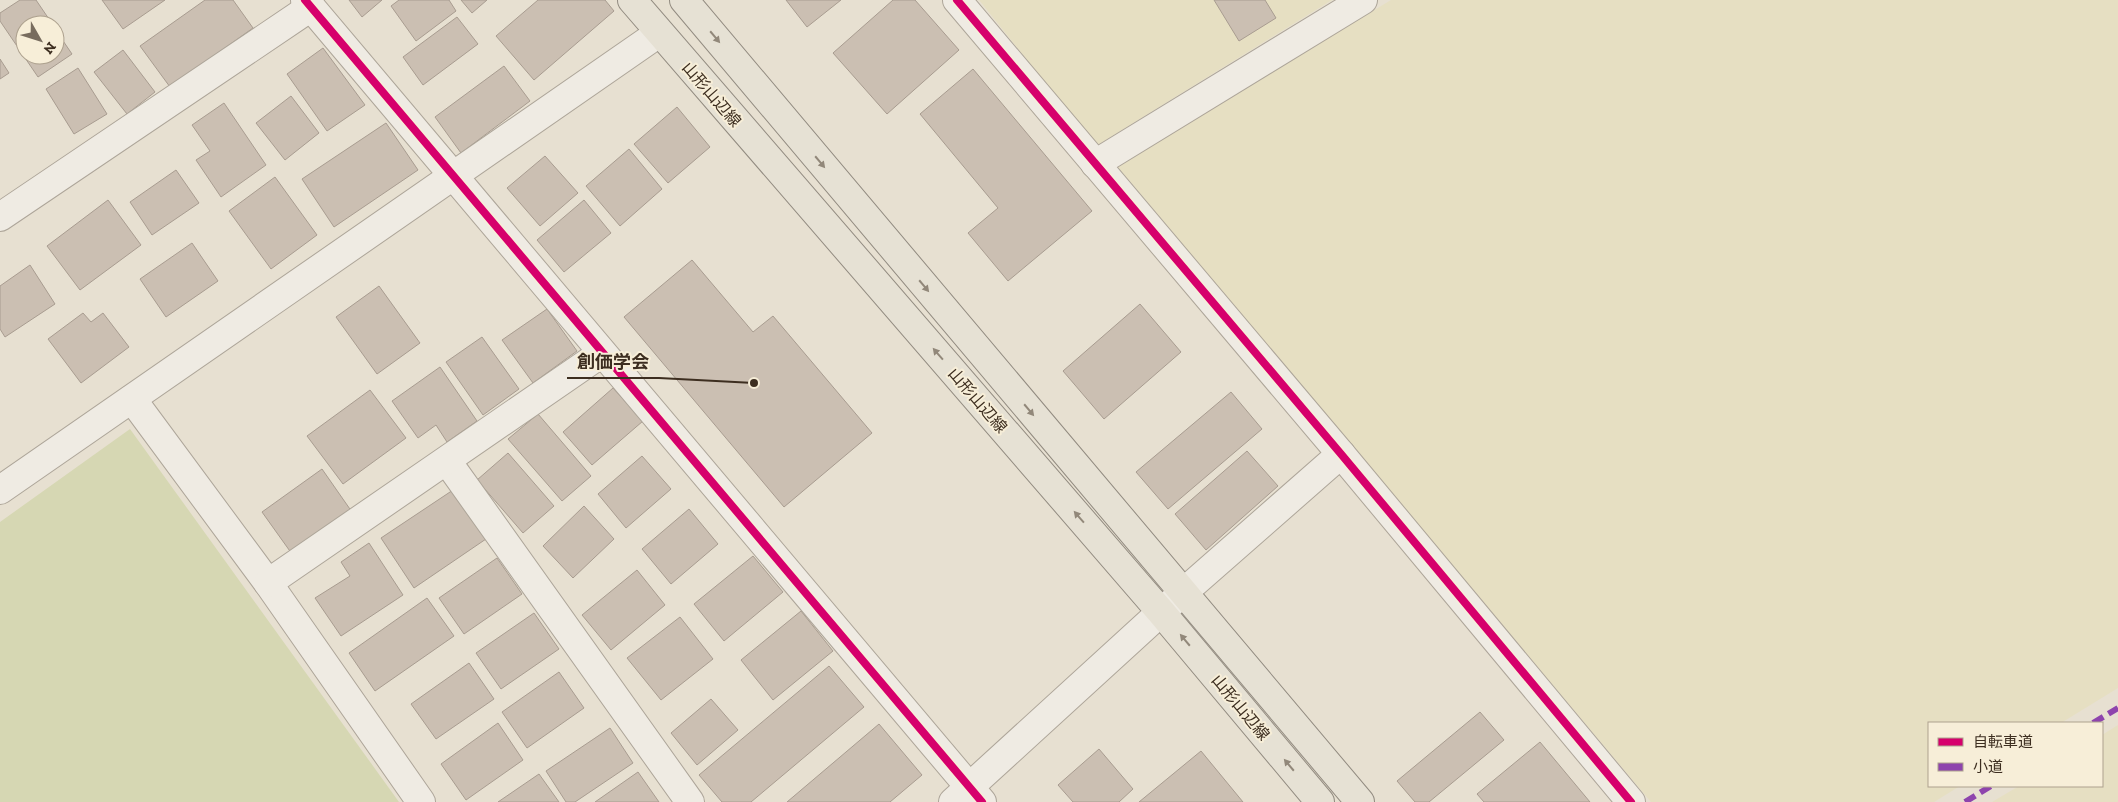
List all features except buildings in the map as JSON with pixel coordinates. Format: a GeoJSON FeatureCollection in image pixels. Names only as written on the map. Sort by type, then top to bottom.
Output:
{"type":"FeatureCollection","features":[{"type":"Feature","properties":{"kind":"main road","name":"山形山辺線"},"geometry":{"type":"LineString","coordinates":[[632,0],[1161,612],[1320,802]]}},
{"type":"Feature","properties":{"kind":"main road","name":"山形山辺線"},"geometry":{"type":"LineString","coordinates":[[684,0],[1360,802]]}},
{"type":"Feature","properties":{"kind":"street"},"geometry":{"type":"LineString","coordinates":[[957,0],[1341,454],[1631,802]]}},
{"type":"Feature","properties":{"kind":"street"},"geometry":{"type":"LineString","coordinates":[[1095,164],[1363,0]]}},
{"type":"Feature","properties":{"kind":"street"},"geometry":{"type":"LineString","coordinates":[[0,217],[308,3],[454,174],[968,797],[1161,612],[1341,454]]}},
{"type":"Feature","properties":{"kind":"street"},"geometry":{"type":"LineString","coordinates":[[0,490],[659,32]]}},
{"type":"Feature","properties":{"kind":"street"},"geometry":{"type":"LineString","coordinates":[[268,583],[602,353]]}},
{"type":"Feature","properties":{"kind":"street"},"geometry":{"type":"LineString","coordinates":[[132,399],[268,583],[421,802]]}},
{"type":"Feature","properties":{"kind":"street"},"geometry":{"type":"LineString","coordinates":[[447,461],[690,802]]}},
{"type":"Feature","properties":{"kind":"shaded area"},"geometry":{"type":"Polygon","coordinates":[[[979,0],[1332,0],[1096,146],[979,0]]]}},
{"type":"Feature","properties":{"kind":"shaded area"},"geometry":{"type":"Polygon","coordinates":[[[1391,0],[2118,0],[2118,688],[2063,722],[1928,722],[1928,787],[1958,787],[1934,802],[1651,802],[1117,166],[1391,0]]]}},
{"type":"Feature","properties":{"kind":"shaded area"},"geometry":{"type":"Polygon","coordinates":[[[2118,725],[2118,802],[1992,802],[2017,787],[2103,787],[2103,734],[2118,725]]]}},
{"type":"Feature","properties":{"kind":"green space"},"geometry":{"type":"Polygon","coordinates":[[[130,429],[399,802],[0,802],[0,522],[130,429]]]}},
{"type":"Feature","properties":{"kind":"marked path"},"geometry":{"type":"LineString","coordinates":[[2095,722],[2118,708]]}},
{"type":"Feature","properties":{"kind":"marked path"},"geometry":{"type":"LineString","coordinates":[[1965,802],[1989,787]]}},
{"type":"Feature","properties":{"kind":"cycle path"},"geometry":{"type":"LineString","coordinates":[[305,0],[982,802]]}},
{"type":"Feature","properties":{"kind":"cycle path"},"geometry":{"type":"LineString","coordinates":[[957,0],[1341,454],[1631,802]]}},
{"type":"Feature","properties":{"kind":"place","name":"創価学会"},"geometry":{"type":"Point","coordinates":[754,383]}}]}
